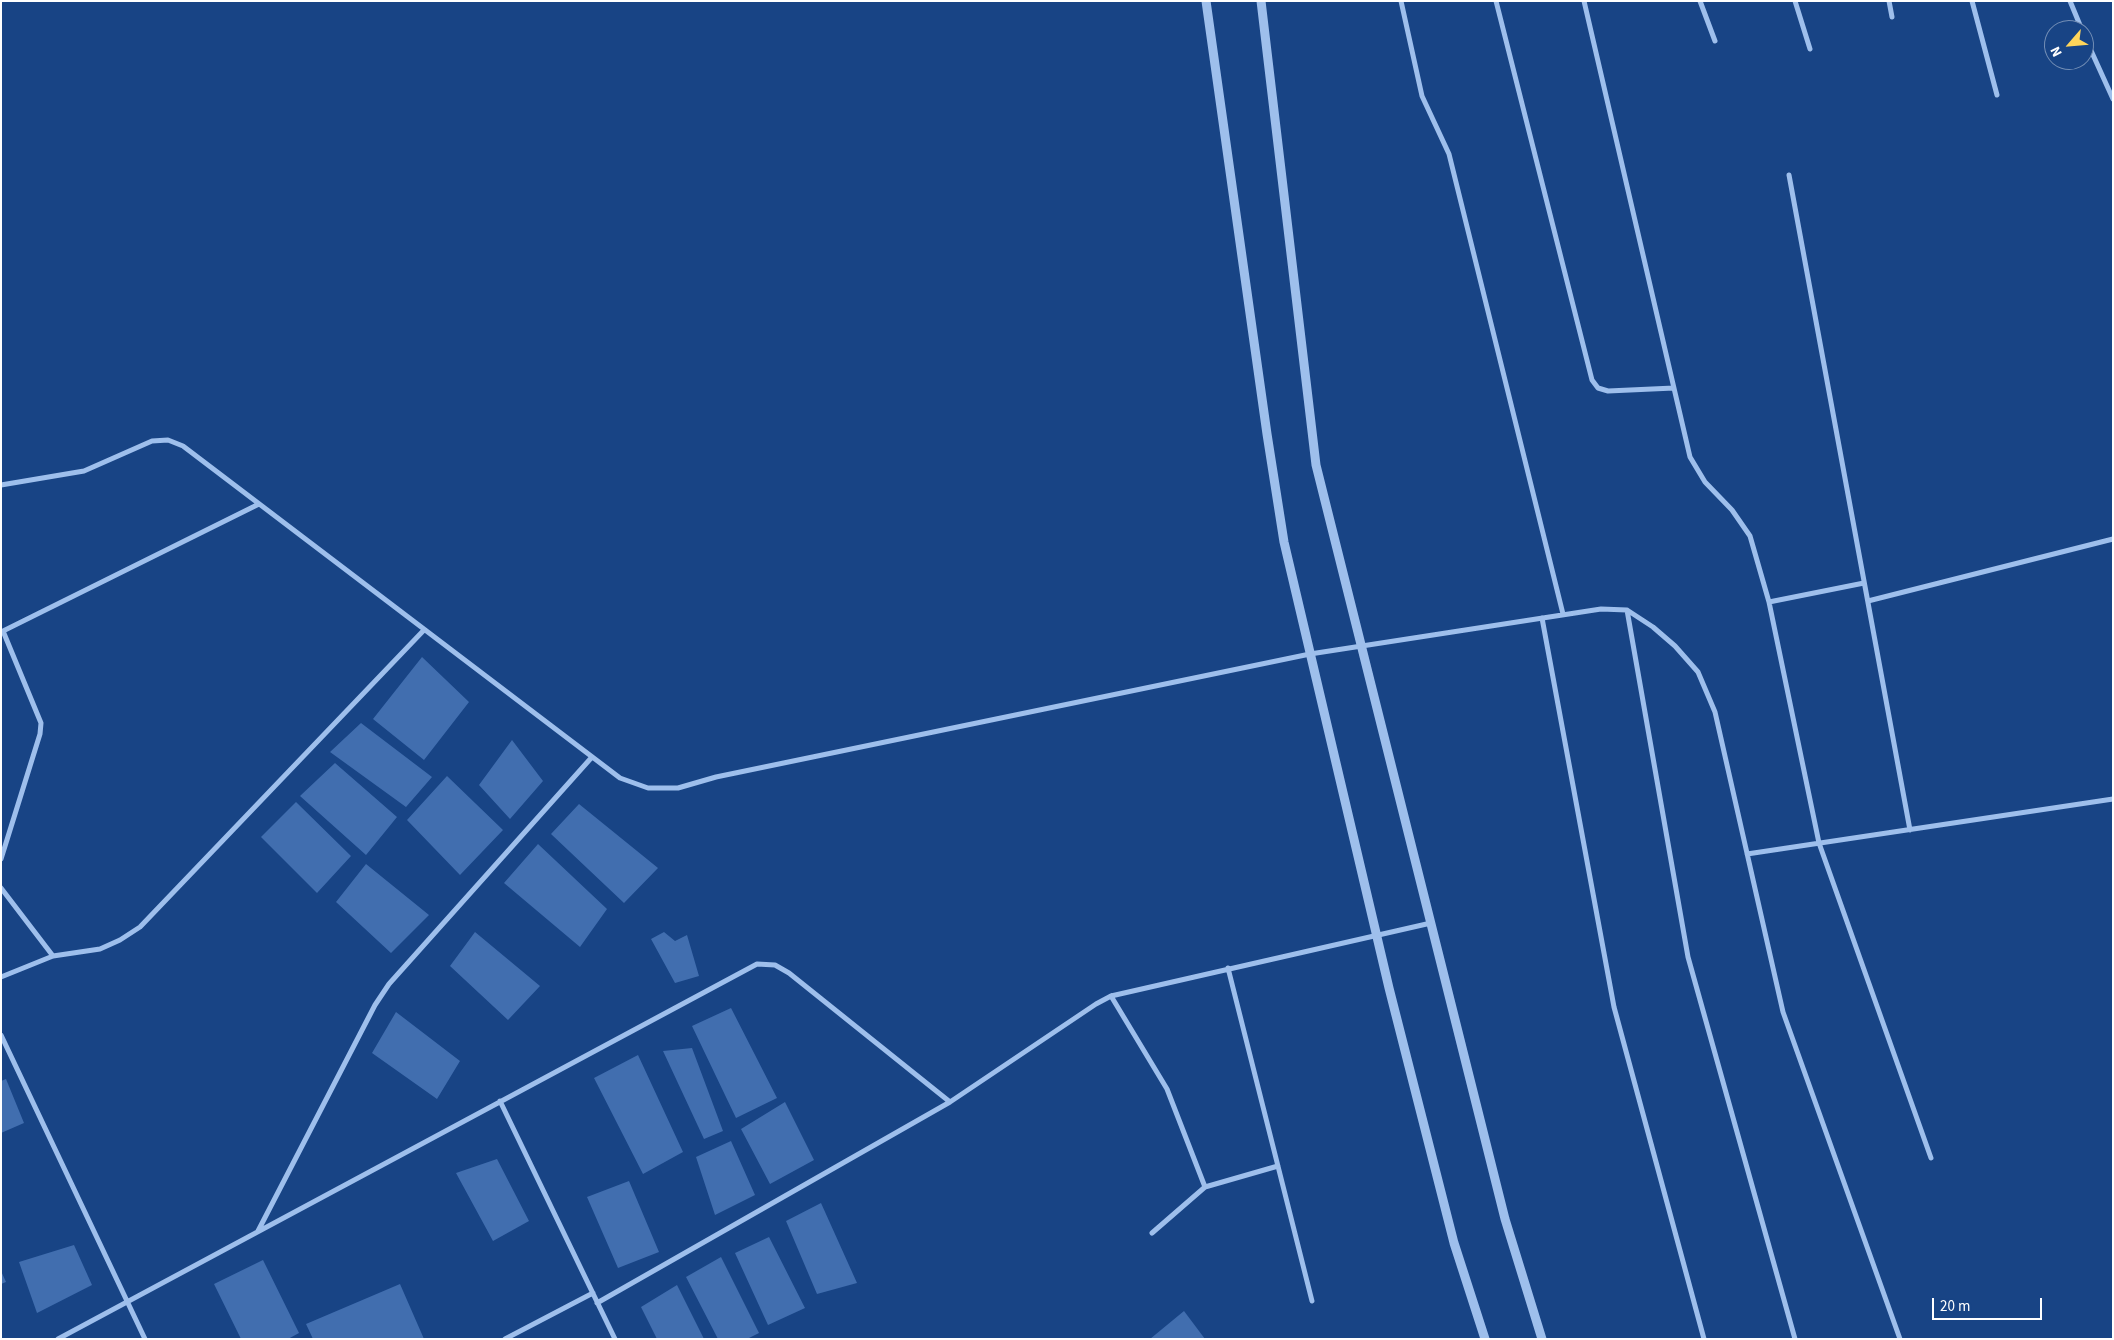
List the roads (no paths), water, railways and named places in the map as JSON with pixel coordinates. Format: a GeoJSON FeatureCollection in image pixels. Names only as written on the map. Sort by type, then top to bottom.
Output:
{"type":"FeatureCollection","features":[{"type":"Feature","properties":{"kind":"street"},"geometry":{"type":"LineString","coordinates":[[1206,1],[1284,542],[1376,935],[1454,1243],[1485,1339]]}},
{"type":"Feature","properties":{"kind":"street"},"geometry":{"type":"LineString","coordinates":[[1261,1],[1316,465],[1505,1219],[1542,1339]]}},
{"type":"Feature","properties":{"kind":"street"},"geometry":{"type":"LineString","coordinates":[[1401,1],[1422,96],[1449,154],[1563,614]]}},
{"type":"Feature","properties":{"kind":"street"},"geometry":{"type":"LineString","coordinates":[[1496,1],[1592,380],[1598,388],[1608,391],[1674,388]]}},
{"type":"Feature","properties":{"kind":"street"},"geometry":{"type":"LineString","coordinates":[[1584,1],[1690,457],[1705,482],[1732,510],[1750,536],[1769,602],[1819,843],[1931,1158]]}},
{"type":"Feature","properties":{"kind":"street"},"geometry":{"type":"LineString","coordinates":[[1700,1],[1715,41]]}},
{"type":"Feature","properties":{"kind":"street"},"geometry":{"type":"LineString","coordinates":[[1795,1],[1810,49]]}},
{"type":"Feature","properties":{"kind":"street"},"geometry":{"type":"LineString","coordinates":[[1889,1],[1892,17]]}},
{"type":"Feature","properties":{"kind":"street"},"geometry":{"type":"LineString","coordinates":[[1972,1],[1996,95]]}},
{"type":"Feature","properties":{"kind":"street"},"geometry":{"type":"LineString","coordinates":[[2070,1],[2078,20]]}},
{"type":"Feature","properties":{"kind":"street"},"geometry":{"type":"LineString","coordinates":[[2094,57],[2113,99]]}},
{"type":"Feature","properties":{"kind":"street"},"geometry":{"type":"LineString","coordinates":[[1789,175],[1910,830]]}},
{"type":"Feature","properties":{"kind":"street"},"geometry":{"type":"LineString","coordinates":[[1,485],[84,471],[152,441],[168,440],[182,446],[620,778],[648,788],[678,788],[716,777],[1310,654],[1563,614],[1601,609],[1627,610],[1653,627],[1675,646],[1698,672],[1715,712],[1783,1012],[1900,1339]]}},
{"type":"Feature","properties":{"kind":"street"},"geometry":{"type":"LineString","coordinates":[[1,859],[40,734],[41,723],[2,631],[259,504]]}},
{"type":"Feature","properties":{"kind":"street"},"geometry":{"type":"LineString","coordinates":[[1868,601],[2113,539]]}},
{"type":"Feature","properties":{"kind":"street"},"geometry":{"type":"LineString","coordinates":[[1769,602],[1864,583]]}},
{"type":"Feature","properties":{"kind":"street"},"geometry":{"type":"LineString","coordinates":[[1627,610],[1688,957],[1795,1339]]}},
{"type":"Feature","properties":{"kind":"street"},"geometry":{"type":"LineString","coordinates":[[1542,618],[1614,1007],[1704,1339]]}},
{"type":"Feature","properties":{"kind":"street"},"geometry":{"type":"LineString","coordinates":[[1,978],[53,956],[100,949],[120,940],[140,927],[424,630]]}},
{"type":"Feature","properties":{"kind":"street"},"geometry":{"type":"LineString","coordinates":[[257,1232],[375,1005],[389,984],[592,757]]}},
{"type":"Feature","properties":{"kind":"street"},"geometry":{"type":"LineString","coordinates":[[1747,854],[2113,799]]}},
{"type":"Feature","properties":{"kind":"street"},"geometry":{"type":"LineString","coordinates":[[1,888],[53,956]]}},
{"type":"Feature","properties":{"kind":"street"},"geometry":{"type":"LineString","coordinates":[[597,1302],[950,1102],[1096,1004],[1111,996],[1431,923]]}},
{"type":"Feature","properties":{"kind":"street"},"geometry":{"type":"LineString","coordinates":[[58,1339],[758,964],[775,965],[789,973],[950,1102]]}},
{"type":"Feature","properties":{"kind":"street"},"geometry":{"type":"LineString","coordinates":[[1228,968],[1312,1301]]}},
{"type":"Feature","properties":{"kind":"street"},"geometry":{"type":"LineString","coordinates":[[1111,996],[1167,1089],[1204,1187]]}},
{"type":"Feature","properties":{"kind":"street"},"geometry":{"type":"LineString","coordinates":[[1,1035],[145,1339]]}},
{"type":"Feature","properties":{"kind":"street"},"geometry":{"type":"LineString","coordinates":[[500,1101],[614,1339]]}},
{"type":"Feature","properties":{"kind":"street"},"geometry":{"type":"LineString","coordinates":[[1152,1233],[1204,1187],[1278,1166]]}},
{"type":"Feature","properties":{"kind":"street"},"geometry":{"type":"LineString","coordinates":[[506,1339],[593,1293]]}}]}
